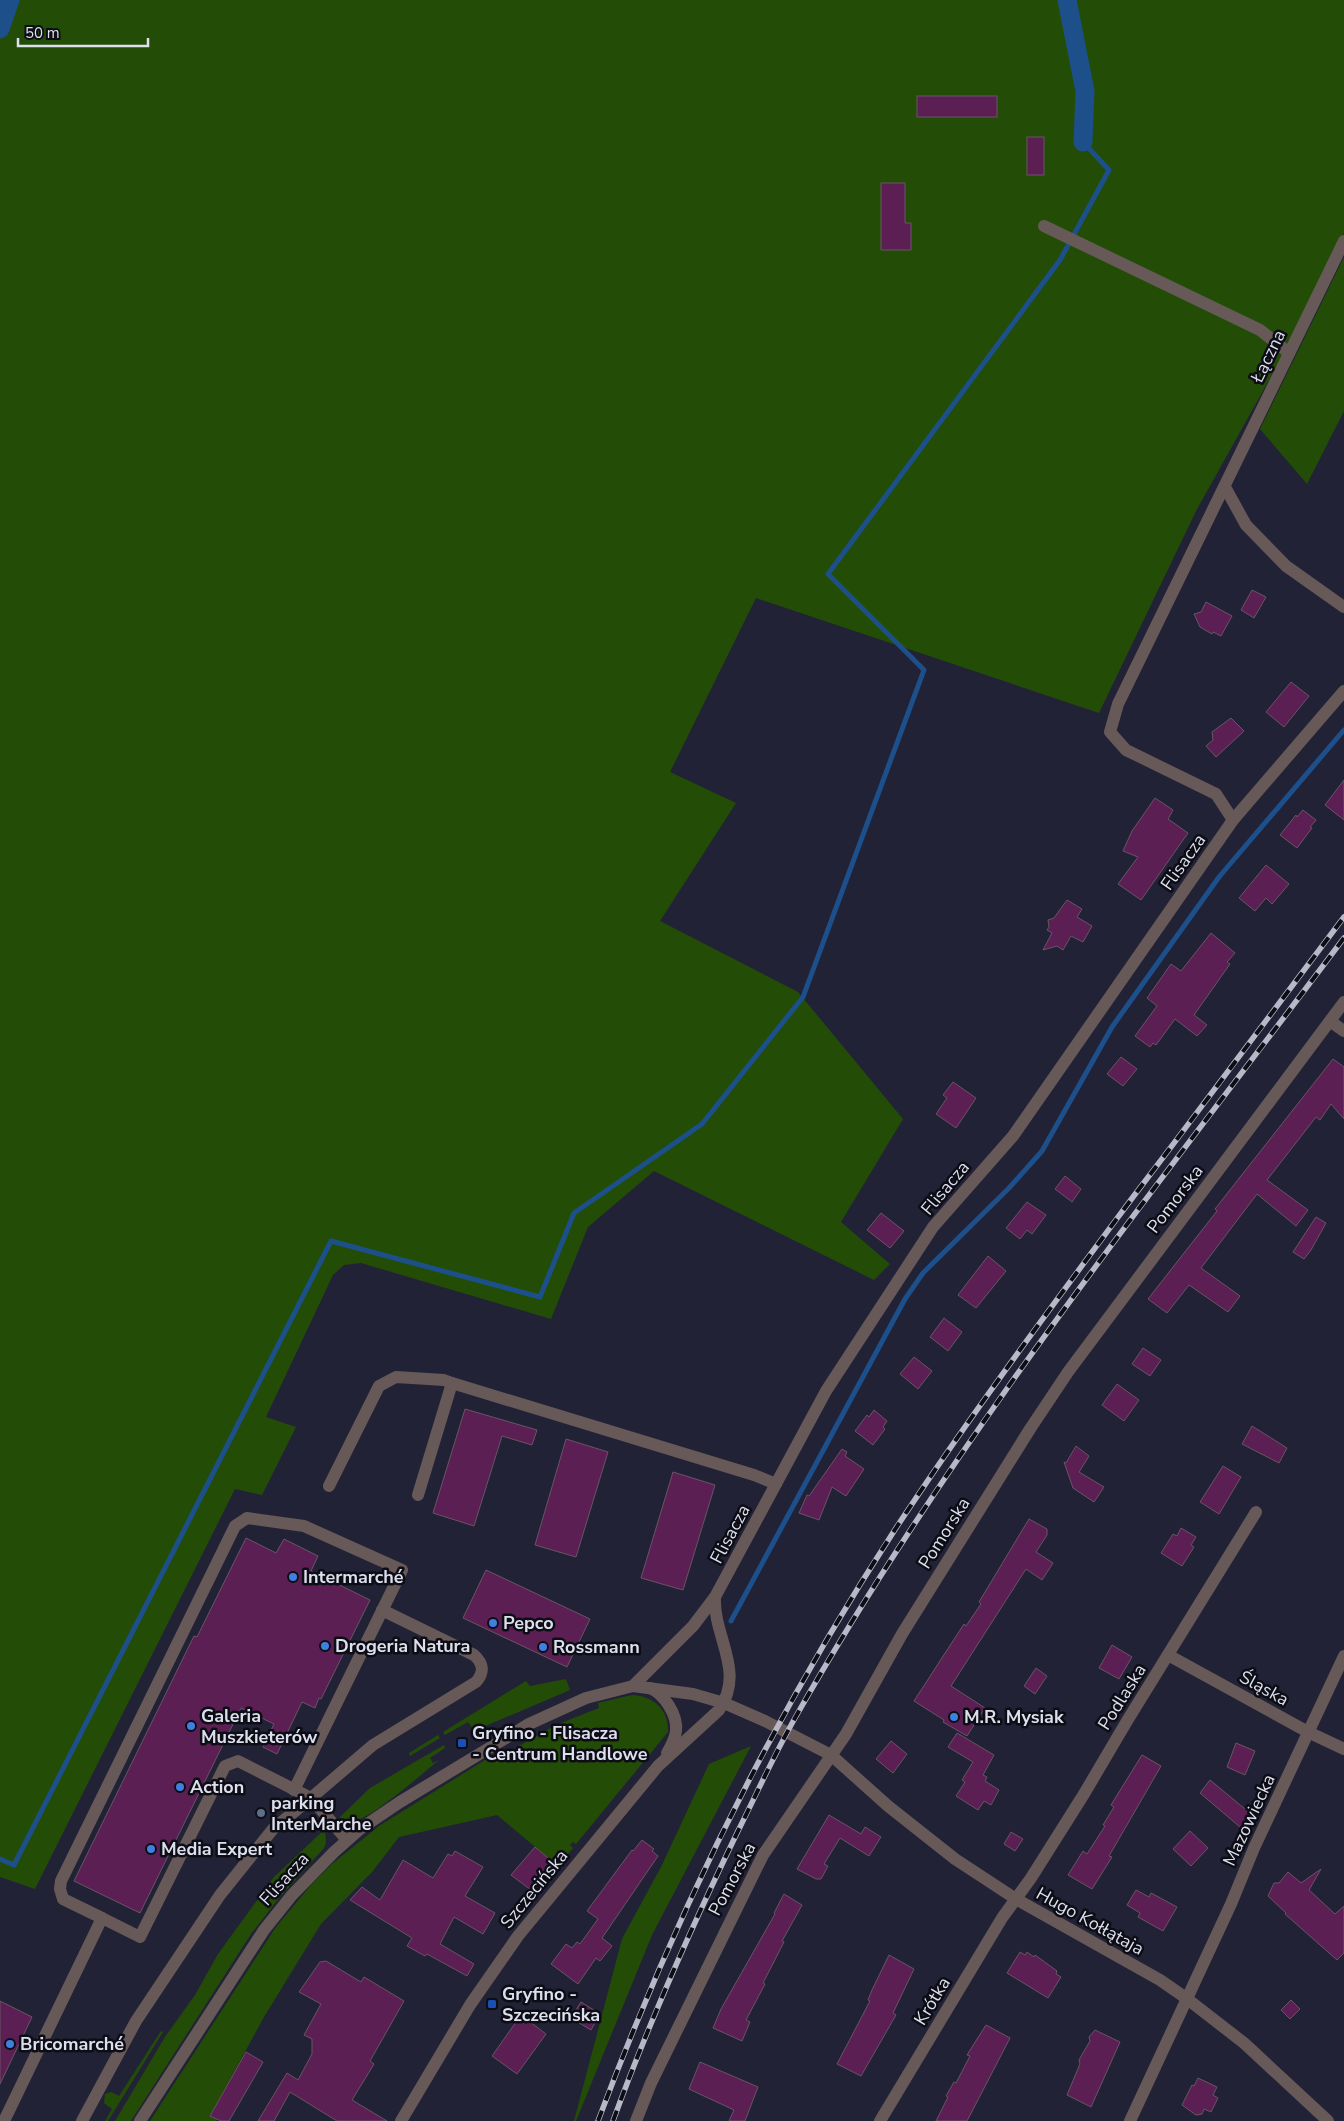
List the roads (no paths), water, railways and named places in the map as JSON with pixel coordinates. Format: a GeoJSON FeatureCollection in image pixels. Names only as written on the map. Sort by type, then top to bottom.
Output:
{"type":"FeatureCollection","features":[{"type":"Feature","properties":{"kind":"street"},"geometry":{"type":"LineString","coordinates":[[1044,226],[1260,330],[1289,353]]}},
{"type":"Feature","properties":{"kind":"street","name":"Łączna"},"geometry":{"type":"LineString","coordinates":[[1225,487],[1344,241]]}},
{"type":"Feature","properties":{"kind":"street"},"geometry":{"type":"LineString","coordinates":[[1225,487],[1246,525],[1286,566],[1344,607]]}},
{"type":"Feature","properties":{"kind":"street"},"geometry":{"type":"LineString","coordinates":[[1225,487],[1118,704],[1110,732],[1126,750],[1216,794],[1233,820]]}},
{"type":"Feature","properties":{"kind":"street","name":"Flisacza"},"geometry":{"type":"LineString","coordinates":[[633,1686],[693,1626],[714,1598],[826,1391],[934,1227],[1016,1132],[1233,820],[1344,691]]}},
{"type":"Feature","properties":{"kind":"street","name":"Pomorska"},"geometry":{"type":"LineString","coordinates":[[636,2121],[651,2084],[763,1855],[858,1714],[902,1634],[1048,1400],[1344,1002]]}},
{"type":"Feature","properties":{"kind":"street"},"geometry":{"type":"LineString","coordinates":[[1330,1021],[1344,1031]]}},
{"type":"Feature","properties":{"kind":"street"},"geometry":{"type":"LineString","coordinates":[[329,1486],[379,1386],[396,1377],[444,1380],[754,1475],[776,1484]]}},
{"type":"Feature","properties":{"kind":"street"},"geometry":{"type":"LineString","coordinates":[[418,1495],[452,1383]]}},
{"type":"Feature","properties":{"kind":"street","name":"Podlaska"},"geometry":{"type":"LineString","coordinates":[[1016,1899],[1078,1803],[1256,1512]]}},
{"type":"Feature","properties":{"kind":"street"},"geometry":{"type":"LineString","coordinates":[[294,1790],[402,1570],[304,1526],[247,1518],[236,1526],[61,1881],[60,1889],[63,1899],[140,1937],[224,1766],[238,1761],[294,1790],[311,1798],[348,1840]]}},
{"type":"Feature","properties":{"kind":"street"},"geometry":{"type":"LineString","coordinates":[[714,1598],[715,1616],[728,1654],[728,1684],[724,1703]]}},
{"type":"Feature","properties":{"kind":"street"},"geometry":{"type":"LineString","coordinates":[[82,2121],[136,2022],[220,1895],[273,1829],[374,1746],[476,1682],[482,1676],[480,1660],[474,1654],[382,1610]]}},
{"type":"Feature","properties":{"kind":"street","name":"Śląska"},"geometry":{"type":"LineString","coordinates":[[1168,1655],[1344,1750]]}},
{"type":"Feature","properties":{"kind":"street","name":"Mazowiecka"},"geometry":{"type":"LineString","coordinates":[[1130,2121],[1344,1656]]}},
{"type":"Feature","properties":{"kind":"street","name":"Flisacza"},"geometry":{"type":"LineString","coordinates":[[140,2121],[264,1930],[292,1895],[348,1840],[374,1819],[414,1792],[528,1724],[586,1698],[633,1686],[693,1694],[724,1703]]}},
{"type":"Feature","properties":{"kind":"street"},"geometry":{"type":"LineString","coordinates":[[648,1687],[657,1692],[668,1705],[676,1727],[673,1742],[658,1766]]}},
{"type":"Feature","properties":{"kind":"street","name":"Hugo Kołłątaja"},"geometry":{"type":"LineString","coordinates":[[724,1703],[765,1721],[831,1755],[915,1828],[955,1859],[1016,1899],[1160,1980],[1244,2043],[1328,2121]]}},
{"type":"Feature","properties":{"kind":"street","name":"Szczecińska"},"geometry":{"type":"LineString","coordinates":[[401,2121],[466,2011],[531,1920],[658,1766],[724,1703]]}},
{"type":"Feature","properties":{"kind":"street","name":"Krótka"},"geometry":{"type":"LineString","coordinates":[[880,2121],[1002,1918],[1016,1899]]}},
{"type":"Feature","properties":{"kind":"street"},"geometry":{"type":"LineString","coordinates":[[4,2121],[102,1918]]}},
{"type":"Feature","properties":{"kind":"waterway"},"geometry":{"type":"LineString","coordinates":[[0,29],[10,0]]}},
{"type":"Feature","properties":{"kind":"waterway"},"geometry":{"type":"LineString","coordinates":[[1067,0],[1085,91],[1083,142]]}},
{"type":"Feature","properties":{"kind":"waterway"},"geometry":{"type":"LineString","coordinates":[[0,1859],[14,1865],[331,1241],[540,1297],[574,1213],[702,1124],[803,997],[924,670],[828,574],[1060,260],[1109,170],[1083,142]]}},
{"type":"Feature","properties":{"kind":"waterway"},"geometry":{"type":"LineString","coordinates":[[731,1621],[905,1299],[923,1273],[1009,1188],[1042,1151],[1112,1027],[1219,877],[1344,730]]}},
{"type":"Feature","properties":{"kind":"railway"},"geometry":{"type":"LineString","coordinates":[[598,2121],[660,1967],[694,1891],[769,1742],[852,1598],[924,1486],[1012,1361],[1344,917]]}},
{"type":"Feature","properties":{"kind":"railway"},"geometry":{"type":"LineString","coordinates":[[613,2121],[641,2047],[672,1974],[738,1831],[787,1732],[856,1615],[920,1515],[987,1416],[1128,1223],[1344,938]]}},
{"type":"Feature","properties":{"kind":"place","name":"Intermarché"},"geometry":{"type":"Point","coordinates":[293,1577]}},
{"type":"Feature","properties":{"kind":"place","name":"Pepco"},"geometry":{"type":"Point","coordinates":[493,1623]}},
{"type":"Feature","properties":{"kind":"place","name":"Drogeria Natura"},"geometry":{"type":"Point","coordinates":[325,1646]}},
{"type":"Feature","properties":{"kind":"place","name":"Rossmann"},"geometry":{"type":"Point","coordinates":[543,1647]}},
{"type":"Feature","properties":{"kind":"place","name":"M.R. Mysiak"},"geometry":{"type":"Point","coordinates":[954,1717]}},
{"type":"Feature","properties":{"kind":"place","name":"Galeria Muszkieterów"},"geometry":{"type":"Point","coordinates":[191,1726]}},
{"type":"Feature","properties":{"kind":"place","name":"Gryfino - Flisacza - Centrum Handlowe"},"geometry":{"type":"Point","coordinates":[462,1743]}},
{"type":"Feature","properties":{"kind":"place","name":"Action"},"geometry":{"type":"Point","coordinates":[180,1787]}},
{"type":"Feature","properties":{"kind":"place","name":"parking InterMarche"},"geometry":{"type":"Point","coordinates":[261,1813]}},
{"type":"Feature","properties":{"kind":"place","name":"Media Expert"},"geometry":{"type":"Point","coordinates":[151,1849]}},
{"type":"Feature","properties":{"kind":"place","name":"Gryfino - Szczecińska"},"geometry":{"type":"Point","coordinates":[492,2004]}},
{"type":"Feature","properties":{"kind":"place","name":"Bricomarché"},"geometry":{"type":"Point","coordinates":[10,2044]}}]}
